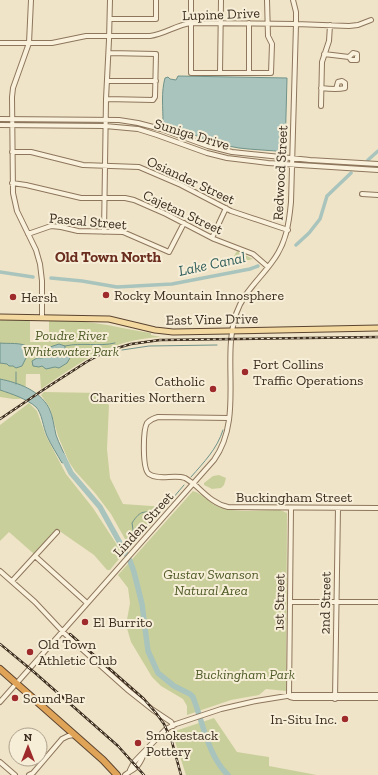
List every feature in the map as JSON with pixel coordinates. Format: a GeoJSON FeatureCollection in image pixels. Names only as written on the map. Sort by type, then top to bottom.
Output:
{"type":"FeatureCollection","features":[{"type":"Feature","properties":{"kind":"highway"},"geometry":{"type":"LineString","coordinates":[[0,669],[103,760],[117,775]]}},
{"type":"Feature","properties":{"kind":"main road","name":"East Vine Drive"},"geometry":{"type":"LineString","coordinates":[[0,317],[109,319],[162,332],[378,328]]}},
{"type":"Feature","properties":{"kind":"street"},"geometry":{"type":"LineString","coordinates":[[31,0],[29,43],[13,88],[12,193],[17,211],[36,250],[42,273],[42,318]]}},
{"type":"Feature","properties":{"kind":"street"},"geometry":{"type":"LineString","coordinates":[[104,232],[105,120],[109,53],[110,0]]}},
{"type":"Feature","properties":{"kind":"street"},"geometry":{"type":"LineString","coordinates":[[110,19],[156,19],[156,0]]}},
{"type":"Feature","properties":{"kind":"street"},"geometry":{"type":"LineString","coordinates":[[191,0],[190,73],[271,73],[272,44],[268,36],[267,0]]}},
{"type":"Feature","properties":{"kind":"street"},"geometry":{"type":"LineString","coordinates":[[220,73],[221,0]]}},
{"type":"Feature","properties":{"kind":"street","name":"Redwood Street"},"geometry":{"type":"LineString","coordinates":[[232,331],[241,302],[281,248],[288,230],[291,202],[296,24],[296,12],[293,0]]}},
{"type":"Feature","properties":{"kind":"street","name":"Lupine Drive"},"geometry":{"type":"LineString","coordinates":[[0,43],[52,42],[78,36],[155,36],[178,26],[191,23],[358,25],[372,20]]}},
{"type":"Feature","properties":{"kind":"street"},"geometry":{"type":"LineString","coordinates":[[249,23],[249,73]]}},
{"type":"Feature","properties":{"kind":"street"},"geometry":{"type":"LineString","coordinates":[[321,106],[322,62],[329,41],[330,25]]}},
{"type":"Feature","properties":{"kind":"street"},"geometry":{"type":"LineString","coordinates":[[106,99],[148,101],[153,100],[155,97],[156,54],[109,53]]}},
{"type":"Feature","properties":{"kind":"street"},"geometry":{"type":"LineString","coordinates":[[324,54],[349,57]]}},
{"type":"Feature","properties":{"kind":"street"},"geometry":{"type":"LineString","coordinates":[[107,81],[156,81]]}},
{"type":"Feature","properties":{"kind":"street"},"geometry":{"type":"LineString","coordinates":[[321,88],[336,89]]}},
{"type":"Feature","properties":{"kind":"street","name":"Suniga Drive"},"geometry":{"type":"LineString","coordinates":[[0,119],[105,120],[138,123],[173,133],[208,146],[232,152],[252,155],[378,164]]}},
{"type":"Feature","properties":{"kind":"street","name":"Suniga Drive"},"geometry":{"type":"LineString","coordinates":[[0,125],[105,126],[138,129],[207,154],[227,158],[378,170]]}},
{"type":"Feature","properties":{"kind":"street","name":"Osiander Street"},"geometry":{"type":"LineString","coordinates":[[12,152],[31,152],[83,165],[139,167],[180,184],[226,208],[288,230]]}},
{"type":"Feature","properties":{"kind":"street","name":"Cajetan Street"},"geometry":{"type":"LineString","coordinates":[[12,183],[81,198],[130,199],[166,214],[212,238],[253,254],[268,267]]}},
{"type":"Feature","properties":{"kind":"street"},"geometry":{"type":"LineString","coordinates":[[362,194],[378,195]]}},
{"type":"Feature","properties":{"kind":"street"},"geometry":{"type":"LineString","coordinates":[[212,238],[226,208]]}},
{"type":"Feature","properties":{"kind":"street","name":"Pascal Street"},"geometry":{"type":"LineString","coordinates":[[28,234],[51,226],[78,231],[127,233],[169,252],[184,223]]}},
{"type":"Feature","properties":{"kind":"street","name":"Linden Street"},"geometry":{"type":"LineString","coordinates":[[0,702],[214,460],[221,449],[227,434],[229,418],[232,331]]}},
{"type":"Feature","properties":{"kind":"street","name":"Buckingham Street"},"geometry":{"type":"LineString","coordinates":[[229,418],[158,417],[151,420],[147,423],[145,430],[144,464],[147,472],[154,476],[184,477],[214,502],[223,506],[378,508]]}},
{"type":"Feature","properties":{"kind":"street","name":"1st Street"},"geometry":{"type":"LineString","coordinates":[[289,696],[290,508]]}},
{"type":"Feature","properties":{"kind":"street","name":"2nd Street"},"geometry":{"type":"LineString","coordinates":[[335,697],[338,508]]}},
{"type":"Feature","properties":{"kind":"street"},"geometry":{"type":"LineString","coordinates":[[12,581],[57,532]]}},
{"type":"Feature","properties":{"kind":"street"},"geometry":{"type":"LineString","coordinates":[[35,556],[88,603]]}},
{"type":"Feature","properties":{"kind":"street"},"geometry":{"type":"LineString","coordinates":[[0,571],[35,602],[62,631],[129,691],[153,710],[172,722],[173,726]]}},
{"type":"Feature","properties":{"kind":"street"},"geometry":{"type":"LineString","coordinates":[[290,602],[378,602]]}},
{"type":"Feature","properties":{"kind":"street"},"geometry":{"type":"LineString","coordinates":[[125,775],[137,766],[144,754],[163,732],[173,726],[217,711],[259,700],[289,696],[294,698],[378,697]]}},
{"type":"Feature","properties":{"kind":"street"},"geometry":{"type":"LineString","coordinates":[[62,739],[64,726]]}},
{"type":"Feature","properties":{"kind":"street"},"geometry":{"type":"LineString","coordinates":[[32,774],[62,739],[74,735]]}},
{"type":"Feature","properties":{"kind":"street"},"geometry":{"type":"LineString","coordinates":[[0,762],[15,775]]}},
{"type":"Feature","properties":{"kind":"green space"},"geometry":{"type":"Polygon","coordinates":[[[237,251],[253,259],[236,263],[234,256],[237,251]]]}},
{"type":"Feature","properties":{"kind":"green space","name":"Poudre River Whitewater Park"},"geometry":{"type":"Polygon","coordinates":[[[0,320],[30,320],[30,342],[49,342],[49,320],[84,320],[86,322],[151,333],[151,335],[161,337],[126,342],[111,347],[83,361],[41,389],[40,374],[26,374],[26,389],[24,397],[21,399],[16,399],[0,397],[0,320]]]}},
{"type":"Feature","properties":{"kind":"green space","name":"Gustav Swanson Natural Area"},"geometry":{"type":"Polygon","coordinates":[[[44,392],[102,393],[102,399],[109,405],[107,449],[110,478],[123,504],[166,507],[130,548],[111,514],[69,462],[58,436],[50,408],[41,395],[44,392]]]}},
{"type":"Feature","properties":{"kind":"green space"},"geometry":{"type":"Polygon","coordinates":[[[29,403],[37,411],[46,436],[66,474],[93,508],[123,554],[110,570],[107,570],[94,555],[58,530],[34,554],[9,532],[0,541],[0,425],[29,403]]]}},
{"type":"Feature","properties":{"kind":"green space"},"geometry":{"type":"Polygon","coordinates":[[[219,475],[226,478],[224,485],[221,488],[212,489],[204,485],[204,483],[213,476],[219,475]]]}},
{"type":"Feature","properties":{"kind":"green space","name":"Gustav Swanson Natural Area"},"geometry":{"type":"Polygon","coordinates":[[[193,491],[197,492],[218,507],[229,510],[280,510],[287,513],[286,691],[266,689],[259,695],[231,700],[187,715],[187,706],[183,699],[161,686],[152,677],[131,642],[126,625],[130,603],[128,588],[118,575],[193,491]]]}},
{"type":"Feature","properties":{"kind":"green space"},"geometry":{"type":"Polygon","coordinates":[[[214,718],[237,752],[269,757],[269,766],[317,775],[186,775],[172,732],[214,718]]]}},
{"type":"Feature","properties":{"kind":"water"},"geometry":{"type":"Polygon","coordinates":[[[178,76],[287,78],[285,152],[245,149],[219,144],[163,122],[163,94],[165,78],[168,77],[176,80],[178,76]]]}},
{"type":"Feature","properties":{"kind":"water"},"geometry":{"type":"Polygon","coordinates":[[[0,343],[25,345],[28,347],[27,356],[22,366],[16,368],[0,363],[0,343]]]}},
{"type":"Feature","properties":{"kind":"water"},"geometry":{"type":"Polygon","coordinates":[[[59,344],[65,346],[65,350],[70,353],[70,358],[67,363],[59,368],[55,367],[46,369],[42,366],[33,366],[32,361],[37,358],[45,357],[47,348],[59,344]]]}},
{"type":"Feature","properties":{"kind":"water"},"geometry":{"type":"Polygon","coordinates":[[[0,379],[28,388],[40,396],[45,402],[49,408],[56,435],[67,461],[62,463],[52,446],[40,413],[36,407],[24,399],[0,390],[0,379]]]}},
{"type":"Feature","properties":{"kind":"waterway","name":"Lake Canal"},"geometry":{"type":"LineString","coordinates":[[368,160],[378,151]]}},
{"type":"Feature","properties":{"kind":"waterway","name":"Lake Canal"},"geometry":{"type":"LineString","coordinates":[[296,245],[309,233],[320,219],[327,196],[351,173]]}},
{"type":"Feature","properties":{"kind":"waterway","name":"Lake Canal"},"geometry":{"type":"LineString","coordinates":[[51,278],[82,281],[117,287],[172,284],[250,269],[258,266]]}},
{"type":"Feature","properties":{"kind":"waterway","name":"Lake Canal"},"geometry":{"type":"LineString","coordinates":[[0,272],[33,277]]}},
{"type":"Feature","properties":{"kind":"waterway"},"geometry":{"type":"LineString","coordinates":[[65,346],[78,344],[103,345],[115,343]]}},
{"type":"Feature","properties":{"kind":"waterway"},"geometry":{"type":"LineString","coordinates":[[122,350],[149,346],[217,345]]}},
{"type":"Feature","properties":{"kind":"waterway"},"geometry":{"type":"LineString","coordinates":[[16,372],[16,384]]}},
{"type":"Feature","properties":{"kind":"waterway"},"geometry":{"type":"LineString","coordinates":[[191,477],[214,449],[223,430]]}},
{"type":"Feature","properties":{"kind":"waterway"},"geometry":{"type":"LineString","coordinates":[[62,455],[71,473],[100,507],[130,561],[142,604],[148,651],[158,673],[174,686],[193,697],[211,749],[221,767],[228,775]]}},
{"type":"Feature","properties":{"kind":"waterway"},"geometry":{"type":"LineString","coordinates":[[123,549],[134,536],[132,523],[138,515],[143,512],[158,513],[162,511],[184,485]]}},
{"type":"Feature","properties":{"kind":"railway"},"geometry":{"type":"LineString","coordinates":[[0,419],[88,361],[107,351],[131,344],[160,340],[378,337]]}},
{"type":"Feature","properties":{"kind":"railway"},"geometry":{"type":"LineString","coordinates":[[70,634],[144,699],[156,713],[164,724],[172,742],[181,775]]}},
{"type":"Feature","properties":{"kind":"railway"},"geometry":{"type":"LineString","coordinates":[[0,644],[118,746],[144,775]]}},
{"type":"Feature","properties":{"kind":"place","name":"Rocky Mountain Innosphere"},"geometry":{"type":"Point","coordinates":[106,295]}},
{"type":"Feature","properties":{"kind":"place","name":"Hersh"},"geometry":{"type":"Point","coordinates":[13,297]}},
{"type":"Feature","properties":{"kind":"place","name":"Fort Collins Traffic Operations"},"geometry":{"type":"Point","coordinates":[245,372]}},
{"type":"Feature","properties":{"kind":"place","name":"Catholic Charities Northern"},"geometry":{"type":"Point","coordinates":[213,389]}},
{"type":"Feature","properties":{"kind":"place","name":"El Burrito"},"geometry":{"type":"Point","coordinates":[85,622]}},
{"type":"Feature","properties":{"kind":"place","name":"Old Town Athletic Club"},"geometry":{"type":"Point","coordinates":[30,652]}},
{"type":"Feature","properties":{"kind":"place","name":"Sound Bar"},"geometry":{"type":"Point","coordinates":[15,698]}},
{"type":"Feature","properties":{"kind":"place","name":"In-Situ Inc."},"geometry":{"type":"Point","coordinates":[345,719]}},
{"type":"Feature","properties":{"kind":"place","name":"Smokestack Pottery"},"geometry":{"type":"Point","coordinates":[138,743]}},
{"type":"Feature","properties":{"kind":"district","name":"Old Town North"},"geometry":{"type":"Point","coordinates":[108,257]}},
{"type":"Feature","properties":{"kind":"park label","name":"Buckingham Park"},"geometry":{"type":"Point","coordinates":[245,674]}}]}
